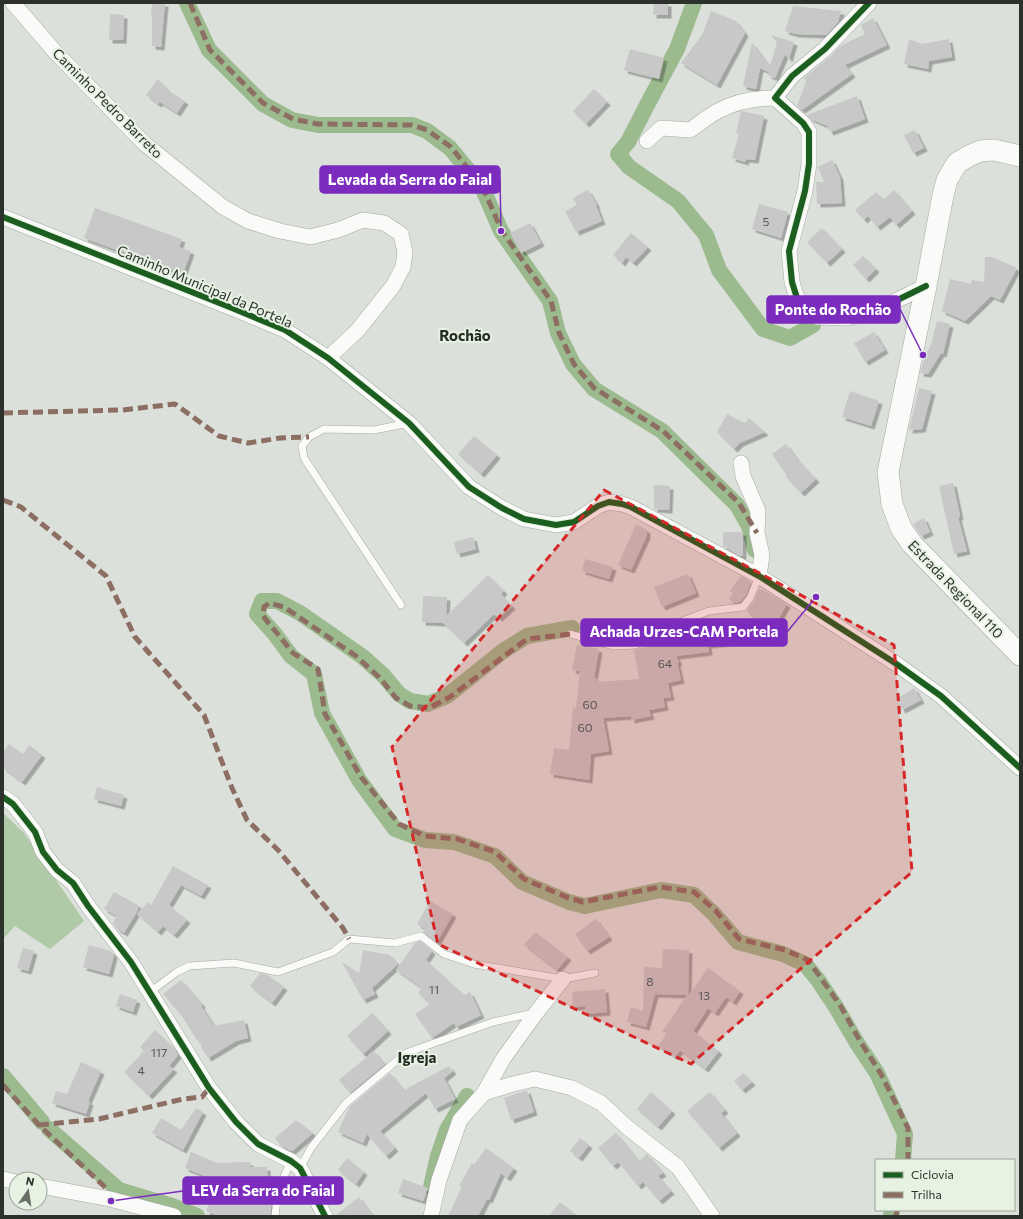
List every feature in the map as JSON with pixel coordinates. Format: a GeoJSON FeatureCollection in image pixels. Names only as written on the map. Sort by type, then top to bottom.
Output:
{"type":"FeatureCollection","features":[{"type":"Feature","properties":{"kind":"main road","name":"Estrada Regional 110"},"geometry":{"type":"LineString","coordinates":[[1020,156],[994,150],[980,151],[957,163],[947,180],[888,472],[892,504],[901,528],[912,544],[1020,655]]}},
{"type":"Feature","properties":{"kind":"street","name":"Caminho Pedro Barreto"},"geometry":{"type":"LineString","coordinates":[[13,3],[57,54],[145,144],[223,207],[248,221],[280,231],[310,237],[338,230],[363,220],[384,223],[401,234],[405,252],[403,267],[393,286],[357,331],[328,358]]}},
{"type":"Feature","properties":{"kind":"street"},"geometry":{"type":"LineString","coordinates":[[775,98],[792,76],[825,50],[868,3]]}},
{"type":"Feature","properties":{"kind":"street"},"geometry":{"type":"LineString","coordinates":[[646,141],[661,128],[690,130],[716,111],[736,102],[760,98],[775,98],[803,123],[809,132],[809,164],[805,192],[789,251],[792,282],[797,298],[817,317],[847,318],[875,311],[926,286]]}},
{"type":"Feature","properties":{"kind":"street","name":"Caminho Municipal da Portela"},"geometry":{"type":"LineString","coordinates":[[3,217],[285,330],[328,358],[409,423],[470,487],[502,508],[524,519],[556,525],[574,522],[598,506],[608,502],[631,506],[759,576],[895,664],[941,696],[1020,768]]}},
{"type":"Feature","properties":{"kind":"street"},"geometry":{"type":"LineString","coordinates":[[741,463],[743,476],[758,511],[758,533],[762,555],[759,576]]}},
{"type":"Feature","properties":{"kind":"street"},"geometry":{"type":"LineString","coordinates":[[3,797],[13,804],[35,832],[43,852],[57,870],[73,883],[88,906],[131,962],[209,1088],[236,1122],[258,1144],[296,1165],[325,1216]]}},
{"type":"Feature","properties":{"kind":"street"},"geometry":{"type":"LineString","coordinates":[[431,1216],[439,1180],[460,1120],[484,1093],[503,1059],[563,979]]}},
{"type":"Feature","properties":{"kind":"street"},"geometry":{"type":"LineString","coordinates":[[484,1093],[512,1084],[535,1079],[572,1088],[601,1103],[628,1128],[678,1167],[712,1216]]}},
{"type":"Feature","properties":{"kind":"street"},"geometry":{"type":"LineString","coordinates":[[48,1188],[110,1200],[174,1216]]}},
{"type":"Feature","properties":{"kind":"lane"},"geometry":{"type":"LineString","coordinates":[[401,605],[304,458],[302,446],[309,437],[324,429],[374,430],[409,423]]}},
{"type":"Feature","properties":{"kind":"lane"},"geometry":{"type":"LineString","coordinates":[[570,634],[613,646],[636,645],[672,625],[709,611],[743,607],[750,598],[759,576]]}},
{"type":"Feature","properties":{"kind":"lane"},"geometry":{"type":"LineString","coordinates":[[150,992],[177,972],[189,966],[234,963],[278,972],[333,952],[349,939],[395,943],[421,936],[444,954],[474,964],[563,979],[595,973]]}},
{"type":"Feature","properties":{"kind":"lane"},"geometry":{"type":"LineString","coordinates":[[275,1216],[278,1190],[296,1165],[346,1103],[406,1053],[493,1022],[536,1013]]}},
{"type":"Feature","properties":{"kind":"highlighted area"},"geometry":{"type":"Polygon","coordinates":[[[604,490],[894,645],[912,872],[691,1064],[438,944],[392,747],[604,490]]]}},
{"type":"Feature","properties":{"kind":"green space"},"geometry":{"type":"Polygon","coordinates":[[[3,813],[24,833],[84,921],[50,949],[15,926],[3,939],[3,813]]]}},
{"type":"Feature","properties":{"kind":"building"},"geometry":{"type":"Polygon","coordinates":[[[152,3],[165,3],[161,47],[152,46],[152,3]]]}},
{"type":"Feature","properties":{"kind":"building"},"geometry":{"type":"Polygon","coordinates":[[[654,3],[668,3],[668,15],[653,15],[654,3]]]}},
{"type":"Feature","properties":{"kind":"building"},"geometry":{"type":"Polygon","coordinates":[[[793,6],[841,11],[838,22],[826,35],[796,34],[785,31],[793,6]]]}},
{"type":"Feature","properties":{"kind":"building"},"geometry":{"type":"Polygon","coordinates":[[[711,11],[736,21],[745,33],[717,85],[681,63],[702,35],[711,11]]]}},
{"type":"Feature","properties":{"kind":"building"},"geometry":{"type":"Polygon","coordinates":[[[110,14],[124,15],[123,40],[109,40],[110,14]]]}},
{"type":"Feature","properties":{"kind":"building"},"geometry":{"type":"Polygon","coordinates":[[[873,18],[887,45],[845,65],[852,74],[802,110],[797,106],[806,82],[804,78],[831,56],[840,46],[865,34],[861,25],[873,18]]]}},
{"type":"Feature","properties":{"kind":"building"},"geometry":{"type":"Polygon","coordinates":[[[771,35],[794,42],[789,59],[785,54],[775,78],[768,75],[769,72],[760,68],[756,89],[743,86],[752,43],[770,67],[777,42],[771,35]]]}},
{"type":"Feature","properties":{"kind":"building"},"geometry":{"type":"Polygon","coordinates":[[[909,39],[922,44],[949,39],[952,57],[929,61],[928,69],[904,64],[909,39]]]}},
{"type":"Feature","properties":{"kind":"building"},"geometry":{"type":"Polygon","coordinates":[[[630,49],[664,58],[659,79],[624,70],[630,49]]]}},
{"type":"Feature","properties":{"kind":"building"},"geometry":{"type":"Polygon","coordinates":[[[158,79],[169,91],[185,101],[177,113],[160,102],[158,104],[146,95],[158,79]]]}},
{"type":"Feature","properties":{"kind":"building"},"geometry":{"type":"Polygon","coordinates":[[[594,89],[607,102],[586,124],[573,111],[594,89]]]}},
{"type":"Feature","properties":{"kind":"building"},"geometry":{"type":"Polygon","coordinates":[[[857,96],[865,119],[852,124],[830,132],[827,126],[811,119],[807,115],[857,96]]]}},
{"type":"Feature","properties":{"kind":"building"},"geometry":{"type":"Polygon","coordinates":[[[741,111],[764,116],[755,160],[746,159],[745,162],[732,158],[739,134],[736,133],[741,111]]]}},
{"type":"Feature","properties":{"kind":"building"},"geometry":{"type":"Polygon","coordinates":[[[915,130],[924,148],[913,153],[904,135],[915,130]]]}},
{"type":"Feature","properties":{"kind":"building"},"geometry":{"type":"Polygon","coordinates":[[[832,160],[840,177],[842,203],[817,204],[816,182],[824,182],[818,167],[832,160]]]}},
{"type":"Feature","properties":{"kind":"building"},"geometry":{"type":"Polygon","coordinates":[[[588,190],[597,205],[596,206],[602,221],[576,232],[565,211],[577,205],[573,198],[588,190]]]}},
{"type":"Feature","properties":{"kind":"building"},"geometry":{"type":"Polygon","coordinates":[[[894,190],[912,211],[896,225],[890,217],[877,227],[868,216],[864,220],[855,210],[876,192],[883,200],[894,190]]]}},
{"type":"Feature","properties":{"kind":"building"},"geometry":{"type":"Polygon","coordinates":[[[759,204],[788,212],[781,238],[752,229],[759,204]]]}},
{"type":"Feature","properties":{"kind":"building"},"geometry":{"type":"Polygon","coordinates":[[[95,208],[182,239],[179,247],[191,251],[183,274],[84,238],[95,208]]]}},
{"type":"Feature","properties":{"kind":"building"},"geometry":{"type":"Polygon","coordinates":[[[530,223],[541,243],[521,253],[510,233],[530,223]]]}},
{"type":"Feature","properties":{"kind":"building"},"geometry":{"type":"Polygon","coordinates":[[[822,228],[842,249],[827,263],[807,242],[822,228]]]}},
{"type":"Feature","properties":{"kind":"building"},"geometry":{"type":"Polygon","coordinates":[[[631,233],[648,247],[633,263],[626,257],[622,263],[613,255],[631,233]]]}},
{"type":"Feature","properties":{"kind":"building"},"geometry":{"type":"Polygon","coordinates":[[[863,256],[876,269],[866,279],[853,265],[863,256]]]}},
{"type":"Feature","properties":{"kind":"building"},"geometry":{"type":"Polygon","coordinates":[[[985,257],[992,257],[1017,268],[1000,300],[991,296],[965,321],[942,311],[950,279],[971,284],[972,280],[984,282],[985,257]]]}},
{"type":"Feature","properties":{"kind":"building"},"geometry":{"type":"Polygon","coordinates":[[[937,321],[950,324],[943,354],[941,353],[928,374],[920,373],[924,358],[931,345],[937,321]]]}},
{"type":"Feature","properties":{"kind":"building"},"geometry":{"type":"Polygon","coordinates":[[[874,332],[885,350],[865,362],[854,343],[874,332]]]}},
{"type":"Feature","properties":{"kind":"building"},"geometry":{"type":"Polygon","coordinates":[[[919,388],[932,391],[922,429],[909,430],[919,388]]]}},
{"type":"Feature","properties":{"kind":"building"},"geometry":{"type":"Polygon","coordinates":[[[850,391],[879,401],[871,426],[842,417],[850,391]]]}},
{"type":"Feature","properties":{"kind":"building"},"geometry":{"type":"Polygon","coordinates":[[[727,414],[745,423],[749,418],[765,432],[740,443],[734,449],[717,432],[727,414]]]}},
{"type":"Feature","properties":{"kind":"building"},"geometry":{"type":"Polygon","coordinates":[[[474,436],[497,455],[481,474],[458,454],[474,436]]]}},
{"type":"Feature","properties":{"kind":"building"},"geometry":{"type":"Polygon","coordinates":[[[786,444],[797,459],[816,479],[801,493],[786,477],[787,476],[772,454],[786,444]]]}},
{"type":"Feature","properties":{"kind":"building"},"geometry":{"type":"Polygon","coordinates":[[[953,483],[960,516],[958,517],[967,551],[954,554],[939,486],[953,483]]]}},
{"type":"Feature","properties":{"kind":"building"},"geometry":{"type":"Polygon","coordinates":[[[654,485],[670,486],[669,510],[654,509],[654,485]]]}},
{"type":"Feature","properties":{"kind":"building"},"geometry":{"type":"Polygon","coordinates":[[[924,518],[930,532],[921,536],[913,524],[924,518]]]}},
{"type":"Feature","properties":{"kind":"building"},"geometry":{"type":"Polygon","coordinates":[[[636,524],[647,530],[647,535],[631,570],[618,565],[636,524]]]}},
{"type":"Feature","properties":{"kind":"building"},"geometry":{"type":"Polygon","coordinates":[[[723,532],[743,532],[743,556],[740,556],[723,546],[723,532]]]}},
{"type":"Feature","properties":{"kind":"building"},"geometry":{"type":"Polygon","coordinates":[[[473,537],[476,549],[457,554],[454,542],[473,537]]]}},
{"type":"Feature","properties":{"kind":"building"},"geometry":{"type":"Polygon","coordinates":[[[585,559],[613,567],[609,579],[582,571],[585,559]]]}},
{"type":"Feature","properties":{"kind":"building"},"geometry":{"type":"Polygon","coordinates":[[[688,574],[696,593],[662,607],[654,587],[688,574]]]}},
{"type":"Feature","properties":{"kind":"building"},"geometry":{"type":"Polygon","coordinates":[[[488,575],[504,591],[501,594],[512,606],[499,618],[494,614],[464,643],[443,623],[422,622],[423,596],[447,597],[446,616],[488,575]]]}},
{"type":"Feature","properties":{"kind":"building"},"geometry":{"type":"Polygon","coordinates":[[[741,576],[751,582],[746,595],[740,602],[734,603],[729,599],[733,594],[730,591],[741,576]]]}},
{"type":"Feature","properties":{"kind":"building"},"geometry":{"type":"Polygon","coordinates":[[[759,589],[762,589],[787,604],[770,634],[759,628],[752,639],[728,625],[760,621],[746,611],[754,601],[759,589]]]}},
{"type":"Feature","properties":{"kind":"building"},"geometry":{"type":"Polygon","coordinates":[[[722,626],[725,643],[708,645],[709,652],[676,656],[679,662],[677,663],[681,680],[668,683],[671,697],[663,698],[665,707],[649,710],[651,716],[631,720],[631,716],[603,718],[609,751],[591,754],[589,780],[550,774],[554,748],[569,750],[573,707],[576,708],[580,671],[572,670],[577,645],[599,649],[594,678],[597,678],[597,682],[639,679],[634,650],[647,647],[678,632],[722,626]]]}},
{"type":"Feature","properties":{"kind":"building"},"geometry":{"type":"Polygon","coordinates":[[[914,688],[921,700],[902,710],[896,699],[914,688]]]}},
{"type":"Feature","properties":{"kind":"building"},"geometry":{"type":"Polygon","coordinates":[[[9,744],[23,754],[29,745],[42,755],[22,782],[3,768],[3,752],[9,744]]]}},
{"type":"Feature","properties":{"kind":"building"},"geometry":{"type":"Polygon","coordinates":[[[97,787],[124,795],[121,806],[94,799],[97,787]]]}},
{"type":"Feature","properties":{"kind":"building"},"geometry":{"type":"Polygon","coordinates":[[[173,866],[208,885],[201,896],[181,885],[169,905],[187,920],[174,935],[163,926],[158,932],[137,914],[148,902],[151,905],[173,866]]]}},
{"type":"Feature","properties":{"kind":"building"},"geometry":{"type":"Polygon","coordinates":[[[114,892],[138,905],[138,910],[124,933],[117,929],[113,923],[117,916],[104,909],[114,892]]]}},
{"type":"Feature","properties":{"kind":"building"},"geometry":{"type":"Polygon","coordinates":[[[430,901],[453,914],[437,942],[423,932],[425,929],[417,924],[430,901]]]}},
{"type":"Feature","properties":{"kind":"building"},"geometry":{"type":"Polygon","coordinates":[[[596,919],[609,937],[587,951],[575,934],[596,919]]]}},
{"type":"Feature","properties":{"kind":"building"},"geometry":{"type":"Polygon","coordinates":[[[535,932],[568,957],[557,970],[524,945],[535,932]]]}},
{"type":"Feature","properties":{"kind":"building"},"geometry":{"type":"Polygon","coordinates":[[[420,941],[432,951],[426,960],[464,995],[470,992],[481,1015],[456,1027],[454,1023],[432,1038],[415,1014],[430,1004],[418,993],[422,988],[396,970],[415,943],[420,941]]]}},
{"type":"Feature","properties":{"kind":"building"},"geometry":{"type":"Polygon","coordinates":[[[89,945],[111,951],[114,955],[109,974],[83,967],[89,945]]]}},
{"type":"Feature","properties":{"kind":"building"},"geometry":{"type":"Polygon","coordinates":[[[23,948],[34,951],[28,971],[17,968],[23,948]]]}},
{"type":"Feature","properties":{"kind":"building"},"geometry":{"type":"Polygon","coordinates":[[[663,949],[689,950],[688,996],[708,968],[740,991],[733,1002],[726,997],[715,1013],[708,1008],[693,1031],[719,1051],[705,1069],[680,1050],[675,1057],[658,1046],[667,1033],[662,1032],[687,995],[655,994],[646,1027],[627,1022],[631,1007],[643,1011],[644,967],[662,968],[663,949]]]}},
{"type":"Feature","properties":{"kind":"building"},"geometry":{"type":"Polygon","coordinates":[[[363,950],[390,955],[398,964],[372,988],[375,994],[363,1000],[342,962],[359,973],[363,950]]]}},
{"type":"Feature","properties":{"kind":"building"},"geometry":{"type":"Polygon","coordinates":[[[260,973],[268,975],[284,987],[272,1003],[250,986],[260,973]]]}},
{"type":"Feature","properties":{"kind":"building"},"geometry":{"type":"Polygon","coordinates":[[[181,980],[202,1004],[201,1006],[214,1026],[244,1020],[248,1038],[236,1041],[208,1058],[201,1047],[202,1044],[196,1039],[182,1016],[163,994],[181,980]]]}},
{"type":"Feature","properties":{"kind":"building"},"geometry":{"type":"Polygon","coordinates":[[[605,989],[607,1012],[586,1014],[585,1006],[573,1007],[572,992],[605,989]]]}},
{"type":"Feature","properties":{"kind":"building"},"geometry":{"type":"Polygon","coordinates":[[[120,994],[137,1000],[133,1012],[116,1006],[120,994]]]}},
{"type":"Feature","properties":{"kind":"building"},"geometry":{"type":"Polygon","coordinates":[[[372,1013],[388,1031],[363,1054],[347,1036],[372,1013]]]}},
{"type":"Feature","properties":{"kind":"building"},"geometry":{"type":"Polygon","coordinates":[[[155,1030],[173,1047],[178,1055],[169,1066],[174,1069],[149,1096],[124,1072],[144,1051],[140,1047],[155,1030]]]}},
{"type":"Feature","properties":{"kind":"building"},"geometry":{"type":"Polygon","coordinates":[[[374,1051],[385,1064],[350,1093],[339,1080],[374,1051]]]}},
{"type":"Feature","properties":{"kind":"building"},"geometry":{"type":"Polygon","coordinates":[[[81,1062],[101,1071],[88,1101],[90,1102],[86,1114],[52,1103],[56,1091],[67,1094],[81,1062]]]}},
{"type":"Feature","properties":{"kind":"building"},"geometry":{"type":"Polygon","coordinates":[[[449,1066],[453,1071],[444,1078],[455,1099],[435,1109],[426,1093],[380,1131],[395,1148],[386,1156],[367,1134],[363,1143],[338,1132],[350,1106],[390,1073],[404,1090],[449,1066]]]}},
{"type":"Feature","properties":{"kind":"building"},"geometry":{"type":"Polygon","coordinates":[[[743,1073],[752,1082],[742,1090],[734,1081],[743,1073]]]}},
{"type":"Feature","properties":{"kind":"building"},"geometry":{"type":"Polygon","coordinates":[[[527,1090],[534,1112],[511,1120],[504,1098],[527,1090]]]}},
{"type":"Feature","properties":{"kind":"building"},"geometry":{"type":"Polygon","coordinates":[[[651,1092],[672,1111],[658,1127],[637,1109],[651,1092]]]}},
{"type":"Feature","properties":{"kind":"building"},"geometry":{"type":"Polygon","coordinates":[[[710,1092],[725,1110],[721,1113],[737,1133],[719,1148],[687,1111],[710,1092]]]}},
{"type":"Feature","properties":{"kind":"building"},"geometry":{"type":"Polygon","coordinates":[[[196,1108],[203,1112],[183,1150],[152,1133],[161,1118],[181,1130],[196,1108]]]}},
{"type":"Feature","properties":{"kind":"building"},"geometry":{"type":"Polygon","coordinates":[[[296,1120],[313,1133],[292,1151],[281,1146],[275,1138],[296,1120]]]}},
{"type":"Feature","properties":{"kind":"building"},"geometry":{"type":"Polygon","coordinates":[[[616,1133],[639,1161],[647,1154],[663,1173],[658,1176],[671,1191],[659,1201],[643,1182],[638,1186],[618,1162],[613,1166],[598,1148],[616,1133]]]}},
{"type":"Feature","properties":{"kind":"building"},"geometry":{"type":"Polygon","coordinates":[[[580,1138],[589,1145],[579,1158],[570,1151],[580,1138]]]}},
{"type":"Feature","properties":{"kind":"building"},"geometry":{"type":"Polygon","coordinates":[[[486,1148],[514,1168],[507,1178],[501,1173],[489,1200],[487,1199],[478,1216],[448,1216],[462,1187],[459,1186],[472,1163],[474,1165],[486,1148]]]}},
{"type":"Feature","properties":{"kind":"building"},"geometry":{"type":"Polygon","coordinates":[[[191,1152],[217,1163],[250,1162],[250,1167],[267,1167],[268,1199],[272,1199],[270,1216],[219,1216],[206,1211],[217,1181],[185,1168],[191,1152]]]}},
{"type":"Feature","properties":{"kind":"building"},"geometry":{"type":"Polygon","coordinates":[[[347,1158],[364,1172],[356,1184],[338,1170],[347,1158]]]}},
{"type":"Feature","properties":{"kind":"building"},"geometry":{"type":"Polygon","coordinates":[[[403,1179],[428,1188],[423,1201],[398,1193],[403,1179]]]}},
{"type":"Feature","properties":{"kind":"building"},"geometry":{"type":"Polygon","coordinates":[[[359,1197],[373,1216],[335,1216],[359,1197]]]}},
{"type":"Feature","properties":{"kind":"building"},"geometry":{"type":"Polygon","coordinates":[[[560,1202],[578,1216],[549,1216],[560,1202]]]}},
{"type":"Feature","properties":{"kind":"waterway"},"geometry":{"type":"LineString","coordinates":[[187,3],[209,50],[263,104],[292,120],[318,125],[412,125],[427,131],[450,148],[482,187],[501,231],[550,301],[558,333],[573,364],[594,389],[662,431],[737,505],[749,526],[755,550]]}},
{"type":"Feature","properties":{"kind":"waterway"},"geometry":{"type":"LineString","coordinates":[[694,3],[677,49],[628,142],[618,154],[629,167],[678,201],[706,235],[719,270],[763,329],[790,338],[813,325]]}},
{"type":"Feature","properties":{"kind":"waterway"},"geometry":{"type":"LineString","coordinates":[[572,628],[527,636],[503,651],[447,696],[428,704],[410,701],[399,694],[384,676],[363,657],[300,613],[277,601],[262,601],[257,614],[274,633],[291,656],[314,674],[322,713],[359,780],[395,829],[425,840],[454,842],[495,856],[522,882],[569,902],[585,906],[661,890],[694,895],[715,915],[738,942],[783,954],[805,964],[836,1007],[877,1073],[905,1134],[903,1159]]}},
{"type":"Feature","properties":{"kind":"waterway"},"geometry":{"type":"LineString","coordinates":[[3,1076],[42,1122]]}},
{"type":"Feature","properties":{"kind":"waterway"},"geometry":{"type":"LineString","coordinates":[[431,1187],[438,1156],[447,1130],[467,1096]]}},
{"type":"Feature","properties":{"kind":"waterway"},"geometry":{"type":"LineString","coordinates":[[49,1129],[119,1190],[172,1206],[197,1216]]}},
{"type":"Feature","properties":{"kind":"waterway"},"geometry":{"type":"LineString","coordinates":[[891,1216],[892,1211]]}},
{"type":"Feature","properties":{"kind":"marked path"},"geometry":{"type":"LineString","coordinates":[[190,3],[210,50],[263,103],[293,119],[318,124],[412,125],[427,130],[451,147],[482,186],[502,231],[551,301],[559,333],[574,364],[594,388],[663,431],[739,503],[757,533]]}},
{"type":"Feature","properties":{"kind":"marked path"},"geometry":{"type":"LineString","coordinates":[[3,413],[122,410],[175,404],[219,436],[248,443],[280,438],[309,437]]}},
{"type":"Feature","properties":{"kind":"marked path"},"geometry":{"type":"LineString","coordinates":[[3,500],[21,507],[106,576],[135,637],[204,715],[232,788],[247,820],[278,850],[343,928],[349,939]]}},
{"type":"Feature","properties":{"kind":"marked path"},"geometry":{"type":"LineString","coordinates":[[570,634],[527,639],[450,697],[429,708],[410,706],[396,698],[380,678],[356,656],[284,607],[269,603],[264,607],[263,616],[293,653],[318,669],[325,714],[361,777],[399,824],[425,836],[457,839],[495,852],[524,879],[566,897],[583,902],[660,887],[694,892],[716,911],[739,939],[785,950],[808,960],[840,1005],[881,1074],[908,1128],[908,1159]]}},
{"type":"Feature","properties":{"kind":"marked path"},"geometry":{"type":"LineString","coordinates":[[3,1085],[39,1125],[107,1189]]}},
{"type":"Feature","properties":{"kind":"marked path"},"geometry":{"type":"LineString","coordinates":[[39,1125],[99,1119],[183,1099],[202,1097],[209,1088]]}},
{"type":"Feature","properties":{"kind":"marked path"},"geometry":{"type":"LineString","coordinates":[[896,1216],[897,1211]]}},
{"type":"Feature","properties":{"kind":"cycle path"},"geometry":{"type":"LineString","coordinates":[[869,3],[825,49],[792,76],[775,98],[803,123],[809,132],[809,164],[805,191],[789,251],[792,282],[797,298],[817,317],[847,318],[875,311],[926,286]]}},
{"type":"Feature","properties":{"kind":"cycle path"},"geometry":{"type":"LineString","coordinates":[[3,217],[285,330],[328,358],[409,423],[469,487],[502,508],[524,519],[556,525],[574,522],[598,506],[609,502],[622,504],[631,507],[759,576],[895,663],[941,696],[1020,768]]}},
{"type":"Feature","properties":{"kind":"cycle path"},"geometry":{"type":"LineString","coordinates":[[3,797],[13,804],[35,832],[43,852],[57,870],[73,883],[88,906],[131,962],[209,1088],[236,1122],[258,1144],[291,1161],[300,1168],[325,1216]]}},
{"type":"Feature","properties":{"kind":"place","name":"Levada da Serra do Faial"},"geometry":{"type":"Point","coordinates":[501,231]}},
{"type":"Feature","properties":{"kind":"place","name":"Ponte do Rochão"},"geometry":{"type":"Point","coordinates":[923,355]}},
{"type":"Feature","properties":{"kind":"place","name":"Achada Urzes-CAM Portela"},"geometry":{"type":"Point","coordinates":[816,597]}},
{"type":"Feature","properties":{"kind":"place","name":"LEV da Serra do Faial"},"geometry":{"type":"Point","coordinates":[111,1201]}},
{"type":"Feature","properties":{"kind":"district","name":"Rochão"},"geometry":{"type":"Point","coordinates":[465,335]}},
{"type":"Feature","properties":{"kind":"district","name":"Igreja"},"geometry":{"type":"Point","coordinates":[417,1057]}}]}
